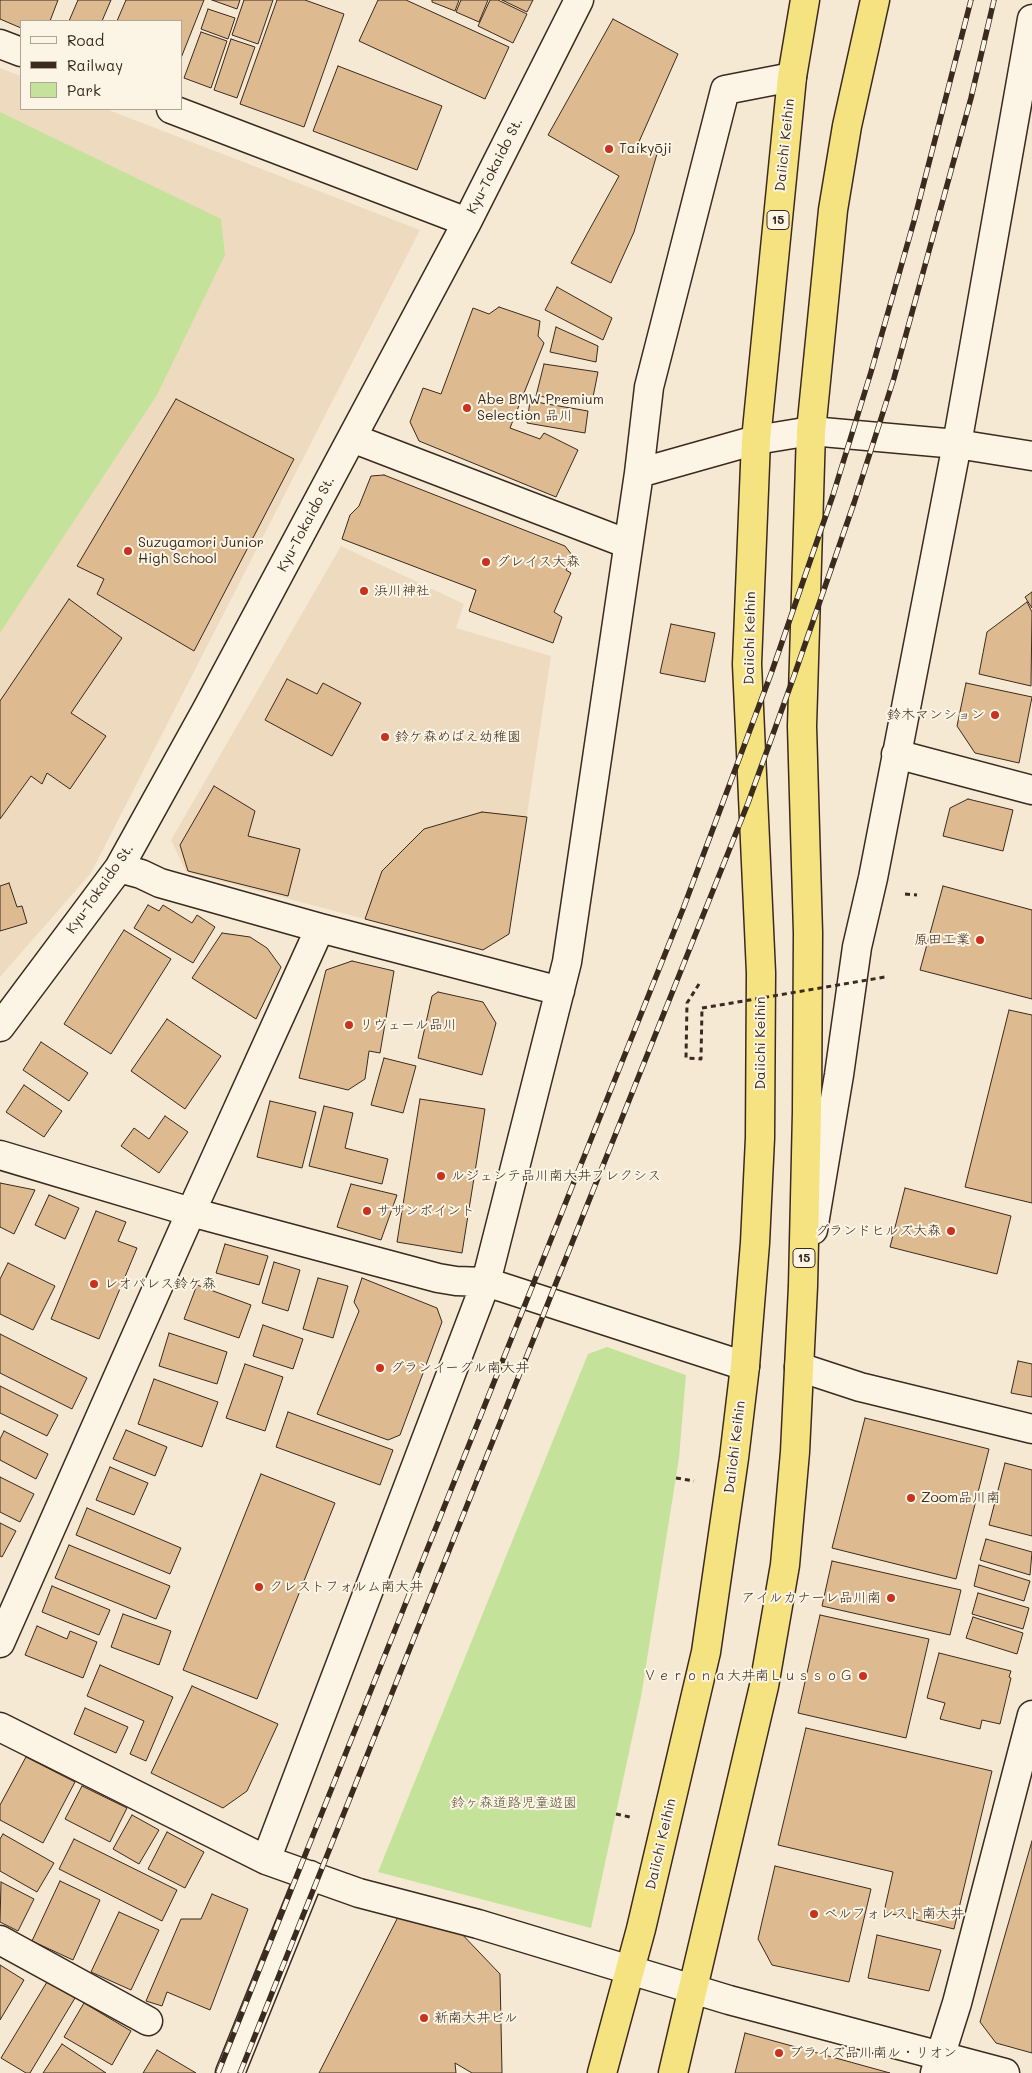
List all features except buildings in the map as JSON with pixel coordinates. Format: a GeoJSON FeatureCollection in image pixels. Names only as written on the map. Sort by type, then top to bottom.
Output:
{"type":"FeatureCollection","features":[{"type":"Feature","properties":{"kind":"highway","name":"Daiichi Keihin"},"geometry":{"type":"LineString","coordinates":[[602,2073],[630,1970],[706,1652],[734,1458],[745,1366],[755,1244],[760,1138],[761,973],[747,664],[756,440],[792,77],[805,0]]}},
{"type":"Feature","properties":{"kind":"highway","name":"15"},"geometry":{"type":"LineString","coordinates":[[673,2073],[764,1686],[785,1565],[795,1452],[803,1286],[807,1122],[808,933],[802,726],[812,431],[833,210],[846,126],[875,0]]}},
{"type":"Feature","properties":{"kind":"street","name":"Kyu-Tokaido St."},"geometry":{"type":"LineString","coordinates":[[0,1027],[119,868],[207,709],[467,222],[579,0]]}},
{"type":"Feature","properties":{"kind":"street"},"geometry":{"type":"LineString","coordinates":[[803,1286],[839,1075],[857,947],[873,878],[957,444],[1022,137],[1032,19]]}},
{"type":"Feature","properties":{"kind":"street"},"geometry":{"type":"LineString","coordinates":[[0,44],[20,52]]}},
{"type":"Feature","properties":{"kind":"street"},"geometry":{"type":"LineString","coordinates":[[266,1860],[486,1282],[567,962],[639,473],[649,387],[726,90],[792,77]]}},
{"type":"Feature","properties":{"kind":"street"},"geometry":{"type":"LineString","coordinates":[[174,110],[467,222]]}},
{"type":"Feature","properties":{"kind":"street"},"geometry":{"type":"LineString","coordinates":[[639,473],[756,440],[812,431],[957,444],[1032,456]]}},
{"type":"Feature","properties":{"kind":"street"},"geometry":{"type":"LineString","coordinates":[[352,438],[628,544]]}},
{"type":"Feature","properties":{"kind":"street"},"geometry":{"type":"LineString","coordinates":[[896,754],[1032,790]]}},
{"type":"Feature","properties":{"kind":"street"},"geometry":{"type":"LineString","coordinates":[[119,868],[141,874],[160,883],[320,928],[560,991]]}},
{"type":"Feature","properties":{"kind":"street"},"geometry":{"type":"LineString","coordinates":[[0,1643],[191,1212],[320,928]]}},
{"type":"Feature","properties":{"kind":"street"},"geometry":{"type":"LineString","coordinates":[[0,1155],[191,1212],[438,1278],[456,1282],[486,1282],[745,1366]]}},
{"type":"Feature","properties":{"kind":"street"},"geometry":{"type":"LineString","coordinates":[[799,1367],[860,1387],[1032,1429]]}},
{"type":"Feature","properties":{"kind":"street"},"geometry":{"type":"LineString","coordinates":[[937,2064],[957,2003],[1025,1770],[1032,1715]]}},
{"type":"Feature","properties":{"kind":"street"},"geometry":{"type":"LineString","coordinates":[[0,1727],[266,1860],[359,1893],[478,1924],[937,2064],[1006,2073]]}},
{"type":"Feature","properties":{"kind":"street"},"geometry":{"type":"LineString","coordinates":[[230,2073],[310,1876]]}},
{"type":"Feature","properties":{"kind":"street"},"geometry":{"type":"LineString","coordinates":[[0,1940],[148,2021]]}},
{"type":"Feature","properties":{"kind":"path"},"geometry":{"type":"LineString","coordinates":[[699,984],[686,1003],[686,1058],[701,1059],[702,1008],[886,977]]}},
{"type":"Feature","properties":{"kind":"path"},"geometry":{"type":"LineString","coordinates":[[676,1478],[694,1481]]}},
{"type":"Feature","properties":{"kind":"path"},"geometry":{"type":"LineString","coordinates":[[616,1814],[630,1816]]}},
{"type":"Feature","properties":{"kind":"shaded area","name":"Suzugamori Junior High School"},"geometry":{"type":"Polygon","coordinates":[[[0,68],[20,76],[20,110],[109,110],[420,230],[91,873],[0,977],[0,68]]]}},
{"type":"Feature","properties":{"kind":"shaded area","name":"鈴ケ森めばえ幼稚園"},"geometry":{"type":"Polygon","coordinates":[[[341,546],[464,604],[456,628],[551,656],[509,934],[483,950],[186,872],[171,840],[341,546]]]}},
{"type":"Feature","properties":{"kind":"green space"},"geometry":{"type":"Polygon","coordinates":[[[0,112],[221,219],[225,255],[157,395],[0,633],[0,112]]]}},
{"type":"Feature","properties":{"kind":"green space","name":"鈴ヶ森道路児童遊園"},"geometry":{"type":"Polygon","coordinates":[[[607,1347],[686,1375],[679,1458],[641,1697],[591,1928],[378,1872],[588,1354],[607,1347]]]}},
{"type":"Feature","properties":{"kind":"railway"},"geometry":{"type":"LineString","coordinates":[[218,2073],[683,909],[772,671],[833,495],[871,372],[914,221],[971,0]]}},
{"type":"Feature","properties":{"kind":"railway"},"geometry":{"type":"LineString","coordinates":[[240,2073],[748,803],[854,503],[894,378],[971,98],[994,0]]}},
{"type":"Feature","properties":{"kind":"place","name":"Taikyōji"},"geometry":{"type":"Point","coordinates":[609,149]}},
{"type":"Feature","properties":{"kind":"place","name":"Abe BMW Premium Selection 品川"},"geometry":{"type":"Point","coordinates":[467,408]}},
{"type":"Feature","properties":{"kind":"place","name":"Suzugamori Junior High School"},"geometry":{"type":"Point","coordinates":[128,551]}},
{"type":"Feature","properties":{"kind":"place","name":"グレイス大森"},"geometry":{"type":"Point","coordinates":[486,562]}},
{"type":"Feature","properties":{"kind":"place","name":"浜川神社"},"geometry":{"type":"Point","coordinates":[364,591]}},
{"type":"Feature","properties":{"kind":"place","name":"鈴木マンション"},"geometry":{"type":"Point","coordinates":[995,715]}},
{"type":"Feature","properties":{"kind":"place","name":"鈴ケ森めばえ幼稚園"},"geometry":{"type":"Point","coordinates":[385,737]}},
{"type":"Feature","properties":{"kind":"place","name":"原田工業"},"geometry":{"type":"Point","coordinates":[980,940]}},
{"type":"Feature","properties":{"kind":"place","name":"リヴェール品川"},"geometry":{"type":"Point","coordinates":[349,1025]}},
{"type":"Feature","properties":{"kind":"place","name":"ルジェンテ品川南大井フレクシス"},"geometry":{"type":"Point","coordinates":[441,1176]}},
{"type":"Feature","properties":{"kind":"place","name":"サザンポイント"},"geometry":{"type":"Point","coordinates":[367,1211]}},
{"type":"Feature","properties":{"kind":"place","name":"グランドヒルズ大森"},"geometry":{"type":"Point","coordinates":[951,1231]}},
{"type":"Feature","properties":{"kind":"place","name":"レオパレス鈴ケ森"},"geometry":{"type":"Point","coordinates":[94,1284]}},
{"type":"Feature","properties":{"kind":"place","name":"グランイーグル南大井"},"geometry":{"type":"Point","coordinates":[380,1368]}},
{"type":"Feature","properties":{"kind":"place","name":"Zoom品川南"},"geometry":{"type":"Point","coordinates":[911,1498]}},
{"type":"Feature","properties":{"kind":"place","name":"クレストフォルム南大井"},"geometry":{"type":"Point","coordinates":[259,1587]}},
{"type":"Feature","properties":{"kind":"place","name":"アイルカナーレ品川南"},"geometry":{"type":"Point","coordinates":[891,1598]}},
{"type":"Feature","properties":{"kind":"place","name":"Ｖｅｒｏｎａ大井南ＬｕｓｓｏＧ"},"geometry":{"type":"Point","coordinates":[863,1676]}},
{"type":"Feature","properties":{"kind":"place","name":"ベルフォレスト南大井"},"geometry":{"type":"Point","coordinates":[814,1914]}},
{"type":"Feature","properties":{"kind":"place","name":"新南大井ビル"},"geometry":{"type":"Point","coordinates":[424,2018]}},
{"type":"Feature","properties":{"kind":"place","name":"ブライズ品川南ル・リオン"},"geometry":{"type":"Point","coordinates":[779,2053]}}]}
